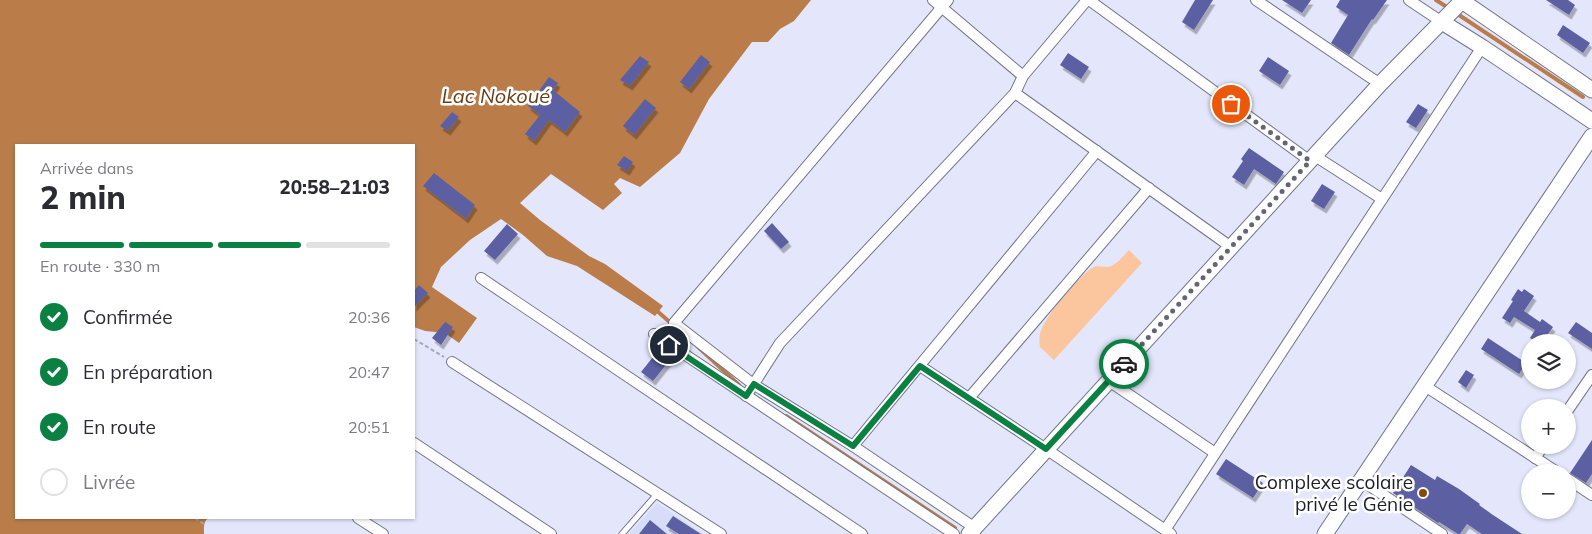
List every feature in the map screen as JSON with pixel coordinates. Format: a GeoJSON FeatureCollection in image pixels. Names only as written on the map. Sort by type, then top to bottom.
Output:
{"type":"FeatureCollection","features":[{"type":"Feature","properties":{"kind":"street"},"geometry":{"type":"LineString","coordinates":[[933,0],[945,4],[1024,76]]}},
{"type":"Feature","properties":{"kind":"street"},"geometry":{"type":"LineString","coordinates":[[746,396],[780,343],[1016,93],[1024,76],[1088,0],[1312,158],[1382,199]]}},
{"type":"Feature","properties":{"kind":"street"},"geometry":{"type":"LineString","coordinates":[[1256,0],[1380,84]]}},
{"type":"Feature","properties":{"kind":"street"},"geometry":{"type":"LineString","coordinates":[[1409,0],[1592,121]]}},
{"type":"Feature","properties":{"kind":"street"},"geometry":{"type":"LineString","coordinates":[[945,4],[674,323],[754,384],[853,446],[976,532],[1046,449],[1380,84],[1462,0],[1592,90]]}},
{"type":"Feature","properties":{"kind":"street"},"geometry":{"type":"LineString","coordinates":[[920,366],[1168,532],[1216,453],[1482,47]]}},
{"type":"Feature","properties":{"kind":"street"},"geometry":{"type":"LineString","coordinates":[[1016,93],[1231,247]]}},
{"type":"Feature","properties":{"kind":"street"},"geometry":{"type":"LineString","coordinates":[[1325,534],[1592,136]]}},
{"type":"Feature","properties":{"kind":"street"},"geometry":{"type":"LineString","coordinates":[[853,446],[1097,151]]}},
{"type":"Feature","properties":{"kind":"street"},"geometry":{"type":"LineString","coordinates":[[969,398],[1149,188]]}},
{"type":"Feature","properties":{"kind":"street"},"geometry":{"type":"LineString","coordinates":[[481,278],[862,534]]}},
{"type":"Feature","properties":{"kind":"street"},"geometry":{"type":"LineString","coordinates":[[654,334],[954,534]]}},
{"type":"Feature","properties":{"kind":"street"},"geometry":{"type":"LineString","coordinates":[[452,362],[721,534]]}},
{"type":"Feature","properties":{"kind":"street"},"geometry":{"type":"LineString","coordinates":[[1576,399],[1592,375]]}},
{"type":"Feature","properties":{"kind":"street"},"geometry":{"type":"LineString","coordinates":[[1109,381],[1216,453]]}},
{"type":"Feature","properties":{"kind":"street"},"geometry":{"type":"LineString","coordinates":[[1424,386],[1544,464]]}},
{"type":"Feature","properties":{"kind":"street"},"geometry":{"type":"LineString","coordinates":[[415,444],[551,534]]}},
{"type":"Feature","properties":{"kind":"street"},"geometry":{"type":"LineString","coordinates":[[1535,458],[1538,454]]}},
{"type":"Feature","properties":{"kind":"street"},"geometry":{"type":"LineString","coordinates":[[1361,480],[1442,534]]}},
{"type":"Feature","properties":{"kind":"street"},"geometry":{"type":"LineString","coordinates":[[1576,484],[1592,495]]}},
{"type":"Feature","properties":{"kind":"street"},"geometry":{"type":"LineString","coordinates":[[360,519],[383,534]]}},
{"type":"Feature","properties":{"kind":"lane"},"geometry":{"type":"LineString","coordinates":[[622,534],[658,494]]}},
{"type":"Feature","properties":{"kind":"path"},"geometry":{"type":"LineString","coordinates":[[415,340],[452,362]]}},
{"type":"Feature","properties":{"kind":"path"},"geometry":{"type":"LineString","coordinates":[[196,519],[204,524]]}},
{"type":"Feature","properties":{"kind":"shaded area"},"geometry":{"type":"Polygon","coordinates":[[[1129,250],[1142,263],[1054,360],[1040,347],[1039,342],[1042,328],[1051,313],[1064,295],[1086,273],[1094,267],[1113,265],[1129,250]]]}},
{"type":"Feature","properties":{"kind":"shaded area"},"geometry":{"type":"Polygon","coordinates":[[[657,503],[703,534],[629,534],[657,503]]]}},
{"type":"Feature","properties":{"kind":"water","name":"Lac Nokoué"},"geometry":{"type":"Polygon","coordinates":[[[0,0],[811,0],[794,21],[780,29],[768,42],[752,42],[709,99],[680,153],[640,187],[620,178],[614,184],[622,193],[603,210],[551,174],[520,203],[589,256],[605,264],[663,306],[655,316],[577,266],[547,256],[501,219],[470,240],[441,267],[432,287],[477,318],[459,343],[445,333],[425,331],[415,327],[415,144],[15,144],[15,519],[207,519],[204,534],[0,534],[0,0]]]}},
{"type":"Feature","properties":{"kind":"building"},"geometry":{"type":"Polygon","coordinates":[[[1195,0],[1213,0],[1194,30],[1182,22],[1195,0]]]}},
{"type":"Feature","properties":{"kind":"building"},"geometry":{"type":"Polygon","coordinates":[[[1282,0],[1311,0],[1302,13],[1282,0]]]}},
{"type":"Feature","properties":{"kind":"building"},"geometry":{"type":"Polygon","coordinates":[[[1340,0],[1387,0],[1372,19],[1349,55],[1331,43],[1348,15],[1336,7],[1340,0]]]}},
{"type":"Feature","properties":{"kind":"building"},"geometry":{"type":"Polygon","coordinates":[[[1546,0],[1568,0],[1575,5],[1569,15],[1546,0]]]}},
{"type":"Feature","properties":{"kind":"building"},"geometry":{"type":"Polygon","coordinates":[[[1563,25],[1590,43],[1583,53],[1557,35],[1563,25]]]}},
{"type":"Feature","properties":{"kind":"building"},"geometry":{"type":"Polygon","coordinates":[[[1068,53],[1089,67],[1081,79],[1060,65],[1068,53]]]}},
{"type":"Feature","properties":{"kind":"building"},"geometry":{"type":"Polygon","coordinates":[[[701,55],[710,62],[689,89],[680,82],[701,55]]]}},
{"type":"Feature","properties":{"kind":"building"},"geometry":{"type":"Polygon","coordinates":[[[640,56],[649,62],[630,86],[620,80],[640,56]]]}},
{"type":"Feature","properties":{"kind":"building"},"geometry":{"type":"Polygon","coordinates":[[[1268,57],[1289,71],[1280,85],[1259,71],[1268,57]]]}},
{"type":"Feature","properties":{"kind":"building"},"geometry":{"type":"Polygon","coordinates":[[[549,77],[558,83],[553,90],[580,112],[565,132],[549,120],[534,141],[525,134],[540,115],[528,106],[549,77]]]}},
{"type":"Feature","properties":{"kind":"building"},"geometry":{"type":"Polygon","coordinates":[[[645,99],[656,108],[634,135],[623,126],[645,99]]]}},
{"type":"Feature","properties":{"kind":"building"},"geometry":{"type":"Polygon","coordinates":[[[1418,104],[1428,110],[1416,128],[1406,122],[1418,104]]]}},
{"type":"Feature","properties":{"kind":"building"},"geometry":{"type":"Polygon","coordinates":[[[452,112],[459,117],[448,131],[440,126],[452,112]]]}},
{"type":"Feature","properties":{"kind":"building"},"geometry":{"type":"Polygon","coordinates":[[[1249,148],[1284,172],[1276,184],[1254,169],[1244,185],[1232,177],[1249,148]]]}},
{"type":"Feature","properties":{"kind":"building"},"geometry":{"type":"Polygon","coordinates":[[[624,156],[633,162],[627,171],[617,165],[624,156]]]}},
{"type":"Feature","properties":{"kind":"building"},"geometry":{"type":"Polygon","coordinates":[[[434,173],[475,205],[466,219],[423,186],[434,173]]]}},
{"type":"Feature","properties":{"kind":"building"},"geometry":{"type":"Polygon","coordinates":[[[1322,184],[1335,192],[1324,209],[1311,201],[1322,184]]]}},
{"type":"Feature","properties":{"kind":"building"},"geometry":{"type":"Polygon","coordinates":[[[772,223],[789,242],[781,249],[764,231],[772,223]]]}},
{"type":"Feature","properties":{"kind":"building"},"geometry":{"type":"Polygon","coordinates":[[[507,224],[518,234],[495,260],[484,251],[507,224]]]}},
{"type":"Feature","properties":{"kind":"building"},"geometry":{"type":"Polygon","coordinates":[[[419,285],[428,293],[415,306],[415,290],[419,285]]]}},
{"type":"Feature","properties":{"kind":"building"},"geometry":{"type":"Polygon","coordinates":[[[1518,289],[1522,292],[1524,289],[1534,296],[1524,311],[1540,322],[1542,319],[1553,327],[1548,334],[1532,334],[1535,330],[1514,317],[1510,323],[1502,318],[1513,301],[1511,300],[1518,289]]]}},
{"type":"Feature","properties":{"kind":"building"},"geometry":{"type":"Polygon","coordinates":[[[445,322],[453,327],[441,345],[432,338],[445,322]]]}},
{"type":"Feature","properties":{"kind":"building"},"geometry":{"type":"Polygon","coordinates":[[[1576,322],[1592,333],[1592,349],[1576,338],[1576,334],[1568,333],[1576,322]]]}},
{"type":"Feature","properties":{"kind":"building"},"geometry":{"type":"Polygon","coordinates":[[[1488,338],[1521,360],[1521,371],[1519,374],[1481,349],[1488,338]]]}},
{"type":"Feature","properties":{"kind":"building"},"geometry":{"type":"Polygon","coordinates":[[[661,347],[674,355],[653,381],[641,372],[661,347]]]}},
{"type":"Feature","properties":{"kind":"building"},"geometry":{"type":"Polygon","coordinates":[[[1466,370],[1474,375],[1466,388],[1458,382],[1466,370]]]}},
{"type":"Feature","properties":{"kind":"building"},"geometry":{"type":"Polygon","coordinates":[[[1592,440],[1592,474],[1586,483],[1576,477],[1576,464],[1592,440]]]}},
{"type":"Feature","properties":{"kind":"building"},"geometry":{"type":"Polygon","coordinates":[[[1226,459],[1263,483],[1253,498],[1216,474],[1226,459]]]}},
{"type":"Feature","properties":{"kind":"building"},"geometry":{"type":"Polygon","coordinates":[[[1411,465],[1435,480],[1437,476],[1459,489],[1522,534],[1482,534],[1467,524],[1458,534],[1438,523],[1393,493],[1411,465]]]}},
{"type":"Feature","properties":{"kind":"building"},"geometry":{"type":"Polygon","coordinates":[[[673,516],[701,534],[679,534],[666,526],[673,516]]]}},
{"type":"Feature","properties":{"kind":"building"},"geometry":{"type":"Polygon","coordinates":[[[650,520],[667,534],[639,534],[650,520]]]}},
{"type":"Feature","properties":{"kind":"waterway"},"geometry":{"type":"LineString","coordinates":[[1436,0],[1450,9]]}},
{"type":"Feature","properties":{"kind":"waterway"},"geometry":{"type":"LineString","coordinates":[[1456,13],[1583,97]]}},
{"type":"Feature","properties":{"kind":"waterway"},"geometry":{"type":"LineString","coordinates":[[656,310],[673,325]]}},
{"type":"Feature","properties":{"kind":"waterway"},"geometry":{"type":"LineString","coordinates":[[697,346],[739,385]]}},
{"type":"Feature","properties":{"kind":"waterway"},"geometry":{"type":"LineString","coordinates":[[786,416],[955,528]]}},
{"type":"Feature","properties":{"kind":"way so far"},"geometry":{"type":"LineString","coordinates":[[1124,364],[1310,161],[1231,104]]}},
{"type":"Feature","properties":{"kind":"place","name":"Complexe scolaire privé le Génie"},"geometry":{"type":"Point","coordinates":[1423,493]}},
{"type":"Feature","properties":{"kind":"route"},"geometry":{"type":"LineString","coordinates":[[669,345],[746,396],[754,384],[853,446],[920,366],[1046,449],[1124,364]]}}]}
